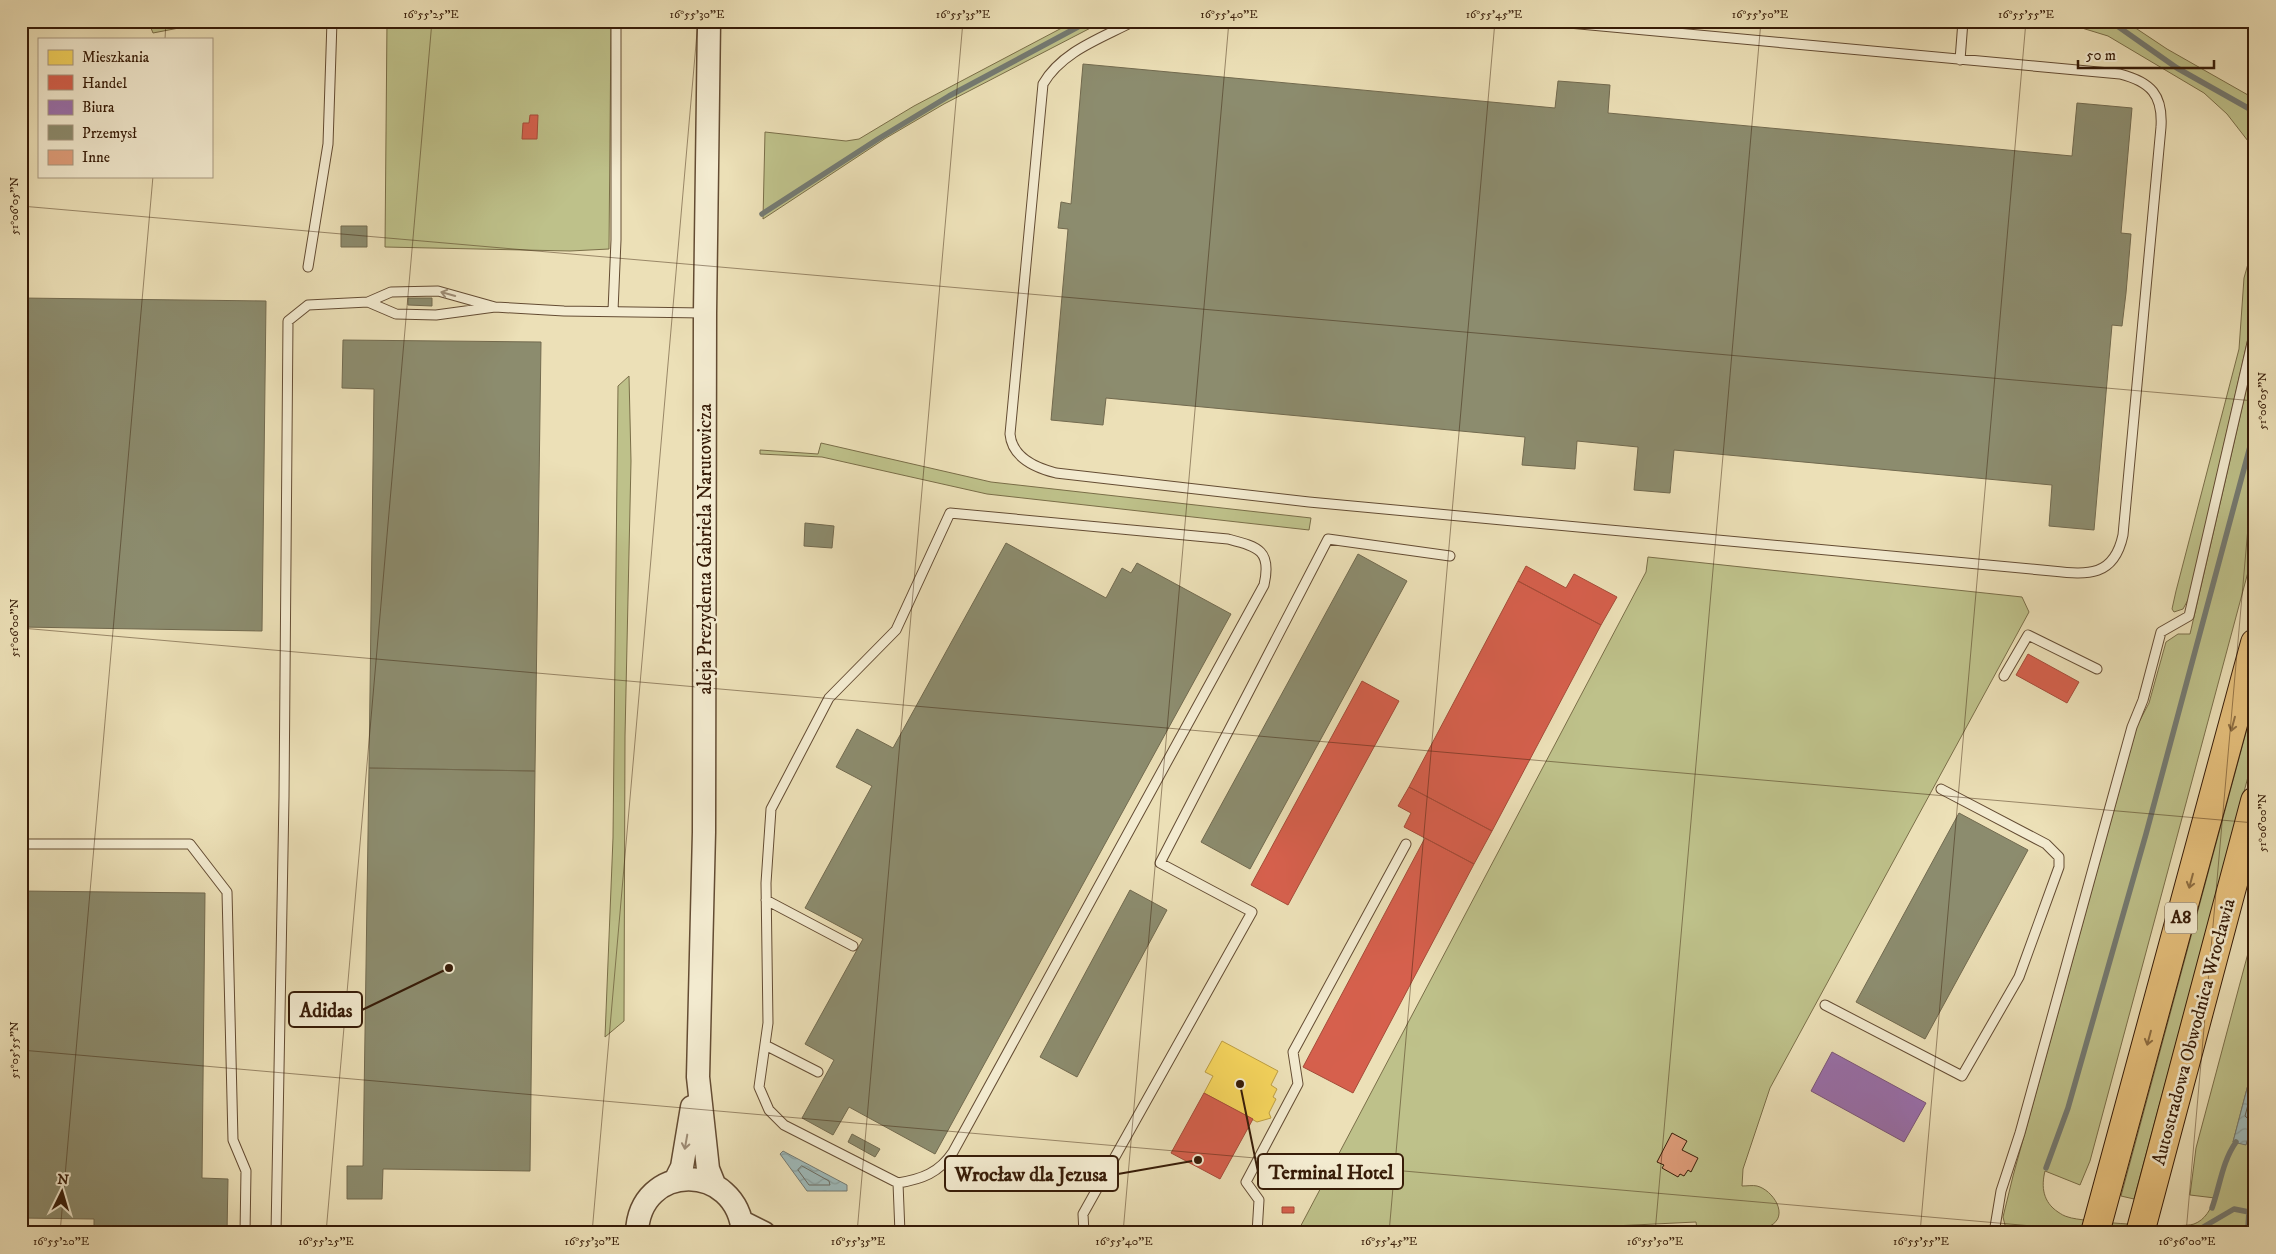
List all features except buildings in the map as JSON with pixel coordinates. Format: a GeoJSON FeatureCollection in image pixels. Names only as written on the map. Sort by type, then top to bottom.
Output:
{"type":"FeatureCollection","features":[{"type":"Feature","properties":{"kind":"highway","name":"A8"},"geometry":{"type":"LineString","coordinates":[[2095,1233],[2255,643]]}},
{"type":"Feature","properties":{"kind":"highway","name":"Autostradowa Obwodnica Wrocławia"},"geometry":{"type":"LineString","coordinates":[[2140,1233],[2255,802]]}},
{"type":"Feature","properties":{"kind":"street","name":"aleja Prezydenta Gabriela Narutowicza"},"geometry":{"type":"LineString","coordinates":[[709,21],[705,313],[704,832],[698,1076],[708,1169],[714,1184]]}},
{"type":"Feature","properties":{"kind":"street","name":"aleja Prezydenta Gabriela Narutowicza"},"geometry":{"type":"LineString","coordinates":[[675,1181],[682,1167],[698,1076]]}},
{"type":"Feature","properties":{"kind":"street"},"geometry":{"type":"LineString","coordinates":[[637,1233],[642,1208],[650,1196],[662,1187],[675,1181],[695,1179],[714,1184],[733,1200],[743,1227],[764,1233]]}},
{"type":"Feature","properties":{"kind":"lane"},"geometry":{"type":"LineString","coordinates":[[308,267],[328,144],[332,21]]}},
{"type":"Feature","properties":{"kind":"lane"},"geometry":{"type":"LineString","coordinates":[[612,312],[616,240],[616,21]]}},
{"type":"Feature","properties":{"kind":"lane"},"geometry":{"type":"LineString","coordinates":[[1134,21],[1063,59],[1051,69],[1043,84],[1010,434],[1014,449],[1026,461],[1056,473],[1270,498],[2052,572],[2092,573],[2113,560],[2119,552],[2123,536],[2162,111],[2159,101],[2150,87],[2132,77],[1547,21]]}},
{"type":"Feature","properties":{"kind":"lane"},"geometry":{"type":"LineString","coordinates":[[1960,60],[1962,21]]}},
{"type":"Feature","properties":{"kind":"lane"},"geometry":{"type":"LineString","coordinates":[[276,1233],[284,797],[288,321],[308,305],[368,302],[391,292],[438,291],[496,307]]}},
{"type":"Feature","properties":{"kind":"lane"},"geometry":{"type":"LineString","coordinates":[[368,302],[396,314],[436,315],[496,307],[612,312],[705,313]]}},
{"type":"Feature","properties":{"kind":"lane"},"geometry":{"type":"LineString","coordinates":[[1994,1233],[2001,1191],[2020,1133],[2132,727],[2143,700],[2161,632],[2188,616],[2255,330]]}},
{"type":"Feature","properties":{"kind":"lane"},"geometry":{"type":"LineString","coordinates":[[950,513],[1228,539],[1252,546],[1262,553],[1268,569],[1264,584],[945,1164],[936,1172],[921,1179],[898,1183],[776,1118],[764,1100],[759,1087],[765,1045],[768,1023],[766,900],[771,809],[829,698],[896,630],[950,513]]}},
{"type":"Feature","properties":{"kind":"lane"},"geometry":{"type":"LineString","coordinates":[[1084,1233],[1082,1214],[1252,912],[1160,863],[1328,539],[1450,556]]}},
{"type":"Feature","properties":{"kind":"lane"},"geometry":{"type":"LineString","coordinates":[[2004,676],[2028,635],[2097,669]]}},
{"type":"Feature","properties":{"kind":"lane"},"geometry":{"type":"LineString","coordinates":[[1825,1005],[1962,1076],[2019,977],[2059,867],[2059,857],[2046,844],[1941,789]]}},
{"type":"Feature","properties":{"kind":"lane"},"geometry":{"type":"LineString","coordinates":[[21,844],[190,844],[227,892],[233,1140],[246,1171],[245,1233]]}},
{"type":"Feature","properties":{"kind":"lane"},"geometry":{"type":"LineString","coordinates":[[1257,1233],[1259,1200],[1246,1182],[1298,1084],[1293,1052],[1406,844]]}},
{"type":"Feature","properties":{"kind":"lane"},"geometry":{"type":"LineString","coordinates":[[766,900],[853,946]]}},
{"type":"Feature","properties":{"kind":"lane"},"geometry":{"type":"LineString","coordinates":[[765,1045],[818,1072]]}},
{"type":"Feature","properties":{"kind":"lane"},"geometry":{"type":"LineString","coordinates":[[898,1183],[900,1233]]}},
{"type":"Feature","properties":{"kind":"green space"},"geometry":{"type":"Polygon","coordinates":[[[148,21],[215,21],[153,33],[148,21]]]}},
{"type":"Feature","properties":{"kind":"green space"},"geometry":{"type":"Polygon","coordinates":[[[387,21],[611,21],[609,249],[570,251],[385,247],[387,21]]]}},
{"type":"Feature","properties":{"kind":"green space"},"geometry":{"type":"Polygon","coordinates":[[[1075,21],[1104,21],[944,104],[886,138],[763,219],[765,132],[846,141],[859,139],[914,106],[1075,21]]]}},
{"type":"Feature","properties":{"kind":"green space"},"geometry":{"type":"Polygon","coordinates":[[[2059,21],[2125,21],[2167,49],[2255,99],[2255,150],[2227,114],[2204,93],[2108,36],[2059,21]]]}},
{"type":"Feature","properties":{"kind":"green space"},"geometry":{"type":"Polygon","coordinates":[[[2255,239],[2255,308],[2189,598],[2183,609],[2174,612],[2172,609],[2176,591],[2239,349],[2244,278],[2255,239]]]}},
{"type":"Feature","properties":{"kind":"green space"},"geometry":{"type":"Polygon","coordinates":[[[2255,351],[2255,546],[2090,1161],[2080,1185],[2045,1171],[2043,1188],[2046,1199],[2053,1208],[2064,1216],[2077,1219],[2171,1226],[2194,1224],[2204,1217],[2215,1198],[2190,1195],[2196,1148],[2255,927],[2255,1016],[2249,1038],[2255,1041],[2255,1058],[2233,1142],[2246,1144],[2255,1113],[2255,1233],[2007,1233],[2003,1217],[2013,1176],[2137,726],[2149,703],[2166,642],[2178,634],[2190,634],[2255,351]]]}},
{"type":"Feature","properties":{"kind":"green space"},"geometry":{"type":"Polygon","coordinates":[[[629,376],[631,461],[625,736],[624,1021],[605,1037],[613,838],[618,386],[629,376]]]}},
{"type":"Feature","properties":{"kind":"green space"},"geometry":{"type":"Polygon","coordinates":[[[821,443],[991,482],[1311,518],[1309,530],[987,494],[822,457],[760,454],[760,450],[818,454],[821,443]]]}},
{"type":"Feature","properties":{"kind":"green space"},"geometry":{"type":"Polygon","coordinates":[[[1648,557],[2022,597],[2029,612],[1770,1088],[1743,1169],[1742,1186],[1757,1186],[1769,1193],[1779,1210],[1776,1222],[1763,1229],[1734,1232],[1697,1229],[1696,1222],[1551,1229],[1550,1233],[1297,1233],[1646,572],[1648,557]]]}},
{"type":"Feature","properties":{"kind":"green space"},"geometry":{"type":"Polygon","coordinates":[[[2255,699],[2255,751],[2134,1199],[2121,1196],[2255,699]]]}},
{"type":"Feature","properties":{"kind":"water"},"geometry":{"type":"Polygon","coordinates":[[[2255,1058],[2255,1113],[2246,1145],[2233,1142],[2255,1058]]]}},
{"type":"Feature","properties":{"kind":"water"},"geometry":{"type":"Polygon","coordinates":[[[783,1151],[847,1185],[847,1191],[807,1191],[780,1154],[783,1151]]]}},
{"type":"Feature","properties":{"kind":"waterway"},"geometry":{"type":"LineString","coordinates":[[762,214],[878,139],[949,96],[1089,21]]}},
{"type":"Feature","properties":{"kind":"waterway"},"geometry":{"type":"LineString","coordinates":[[2105,21],[2113,23],[2177,68],[2255,112]]}},
{"type":"Feature","properties":{"kind":"waterway"},"geometry":{"type":"LineString","coordinates":[[2046,1168],[2068,1108],[2146,834],[2255,428]]}},
{"type":"Feature","properties":{"kind":"waterway"},"geometry":{"type":"LineString","coordinates":[[2252,1047],[2255,1051]]}},
{"type":"Feature","properties":{"kind":"waterway"},"geometry":{"type":"LineString","coordinates":[[2212,1208],[2224,1166],[2236,1142]]}},
{"type":"Feature","properties":{"kind":"waterway"},"geometry":{"type":"LineString","coordinates":[[2248,1228],[2249,1212],[2255,1196]]}},
{"type":"Feature","properties":{"kind":"waterway"},"geometry":{"type":"LineString","coordinates":[[2193,1233],[2234,1209],[2249,1212]]}},
{"type":"Feature","properties":{"kind":"waterway"},"geometry":{"type":"LineString","coordinates":[[1967,1231],[1977,1232]]}},
{"type":"Feature","properties":{"kind":"place","name":"Adidas"},"geometry":{"type":"Point","coordinates":[449,968]}},
{"type":"Feature","properties":{"kind":"place","name":"Terminal Hotel"},"geometry":{"type":"Point","coordinates":[1240,1084]}},
{"type":"Feature","properties":{"kind":"place","name":"Wrocław dla Jezusa"},"geometry":{"type":"Point","coordinates":[1198,1160]}}]}
